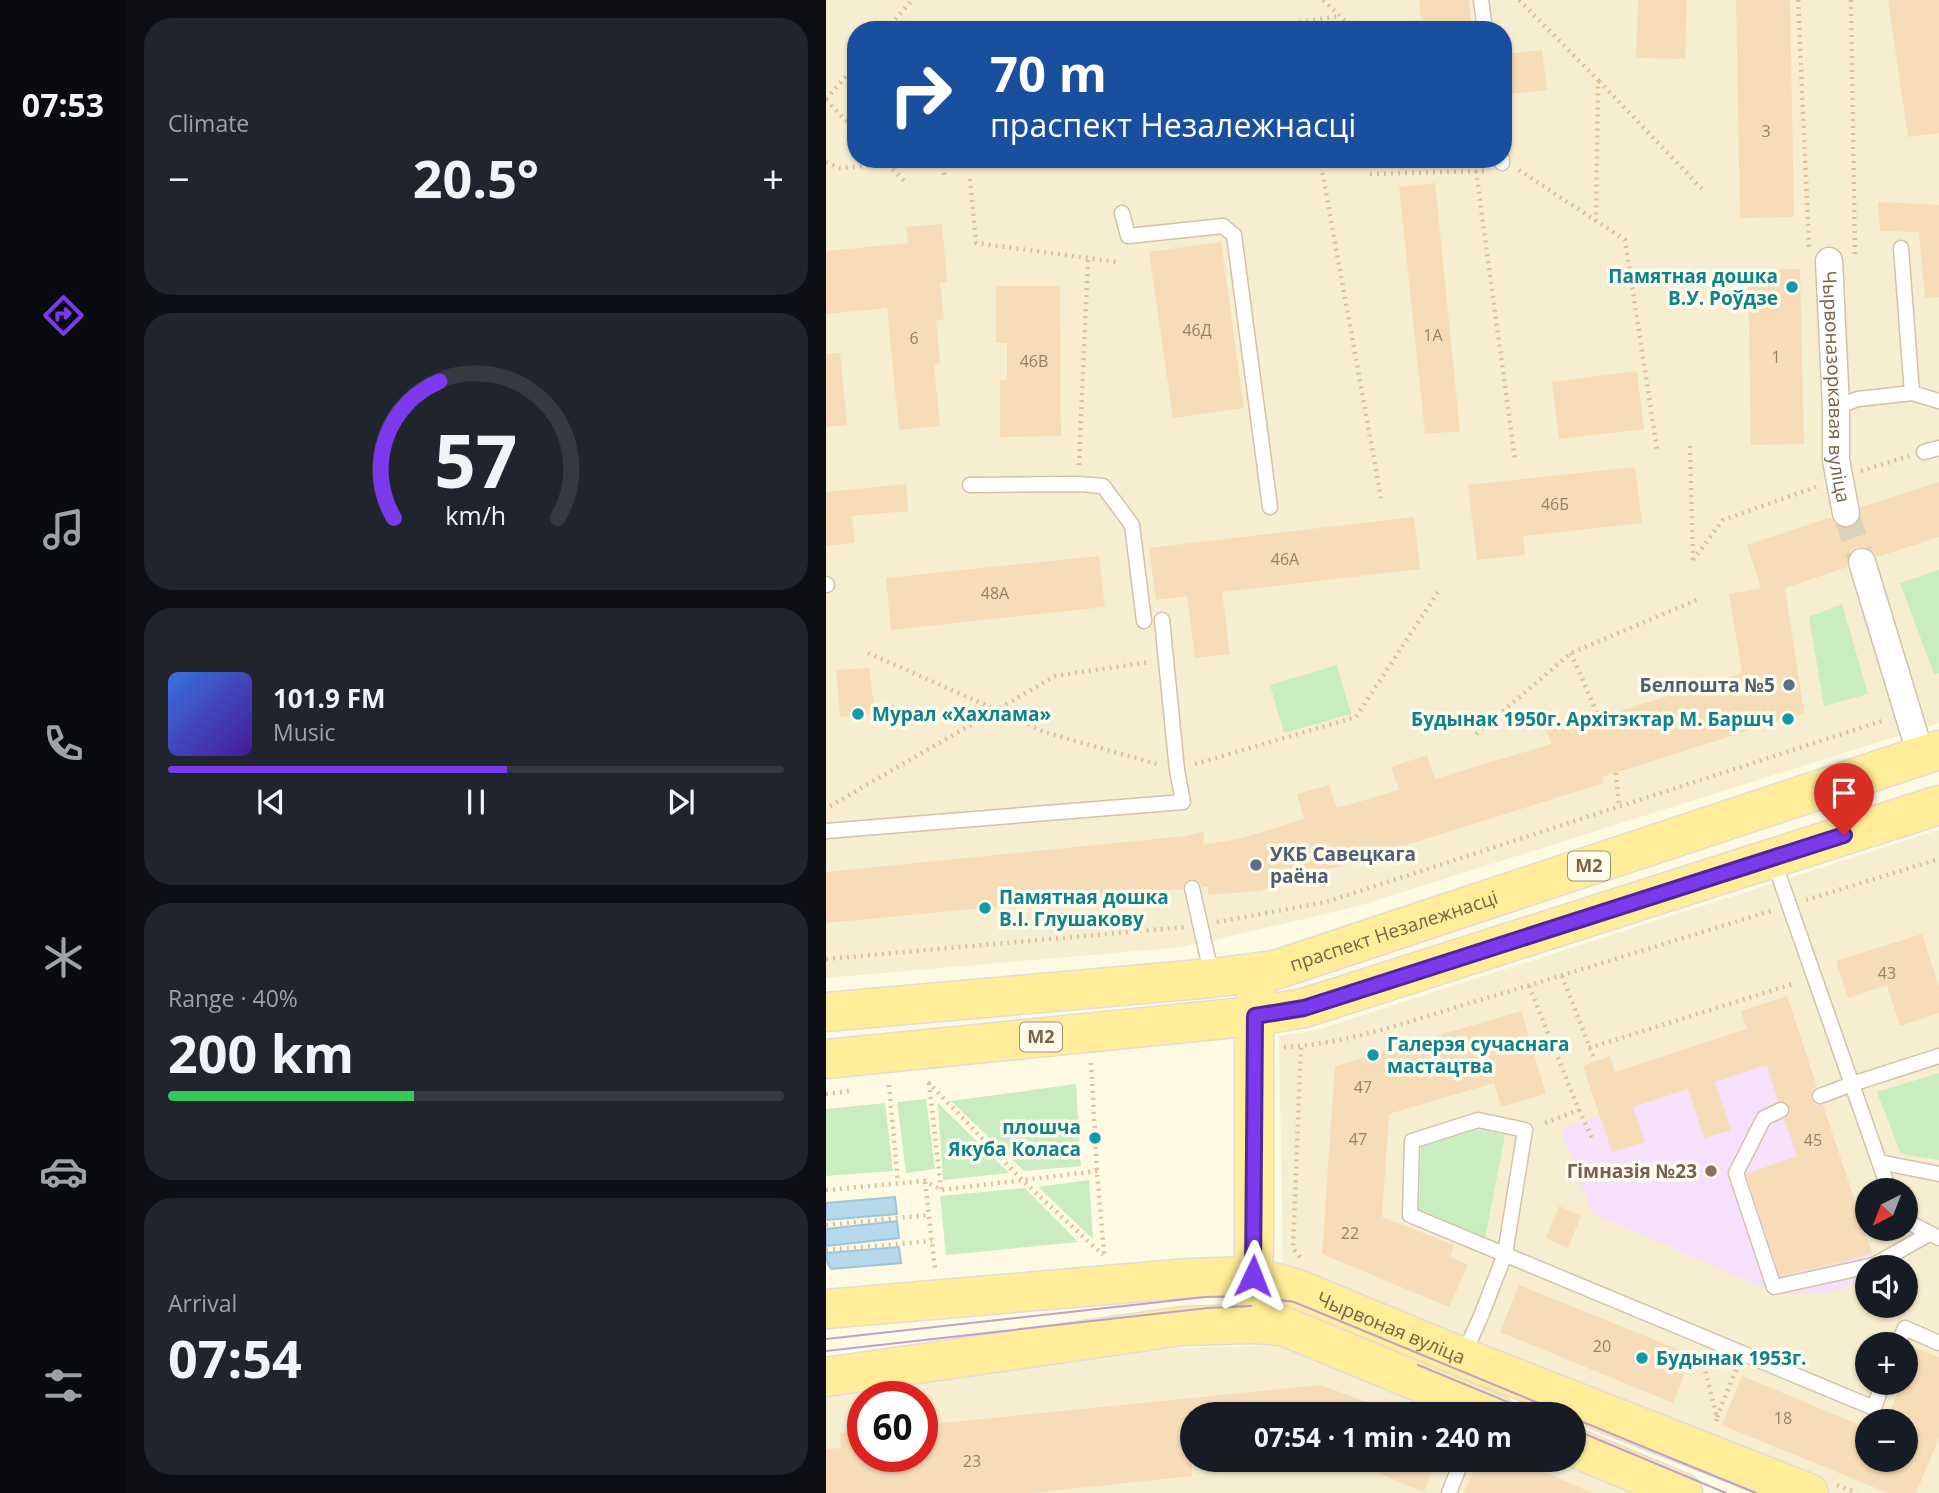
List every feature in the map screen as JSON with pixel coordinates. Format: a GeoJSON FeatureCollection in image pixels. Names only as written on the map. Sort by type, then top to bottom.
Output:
{"type":"FeatureCollection","features":[{"type":"Feature","properties":{"kind":"main road","name":"праспект Незалежнасці"},"geometry":{"type":"LineString","coordinates":[[826,1012],[1275,970],[1930,753]]}},
{"type":"Feature","properties":{"kind":"main road","name":"М2"},"geometry":{"type":"LineString","coordinates":[[826,1059],[1264,1032],[1304,1008],[1939,805]]}},
{"type":"Feature","properties":{"kind":"main road"},"geometry":{"type":"LineString","coordinates":[[1252,1324],[1264,1032],[1256,972]]}},
{"type":"Feature","properties":{"kind":"main road","name":"Чырвоная вуліца"},"geometry":{"type":"LineString","coordinates":[[826,1309],[1189,1278],[1253,1276],[1300,1290],[1462,1357],[1821,1488]]}},
{"type":"Feature","properties":{"kind":"main road","name":"Чырвоная вуліца"},"geometry":{"type":"LineString","coordinates":[[826,1377],[1183,1326],[1252,1324],[1283,1326],[1462,1402]]}},
{"type":"Feature","properties":{"kind":"main road"},"geometry":{"type":"LineString","coordinates":[[1586,1452],[1682,1493]]}},
{"type":"Feature","properties":{"kind":"street","name":"Чырвоназоркавая вуліца"},"geometry":{"type":"LineString","coordinates":[[1829,261],[1836,460],[1846,513]]}},
{"type":"Feature","properties":{"kind":"street"},"geometry":{"type":"LineString","coordinates":[[1862,562],[1907,713],[1930,753]]}},
{"type":"Feature","properties":{"kind":"lane"},"geometry":{"type":"LineString","coordinates":[[1482,0],[1484,21]]}},
{"type":"Feature","properties":{"kind":"lane"},"geometry":{"type":"LineString","coordinates":[[1122,212],[1128,236],[1223,226],[1234,235],[1270,507]]}},
{"type":"Feature","properties":{"kind":"lane"},"geometry":{"type":"LineString","coordinates":[[1901,248],[1912,393]]}},
{"type":"Feature","properties":{"kind":"lane"},"geometry":{"type":"LineString","coordinates":[[1836,407],[1858,399],[1912,393],[1939,401]]}},
{"type":"Feature","properties":{"kind":"lane"},"geometry":{"type":"LineString","coordinates":[[1924,452],[1939,448]]}},
{"type":"Feature","properties":{"kind":"lane"},"geometry":{"type":"LineString","coordinates":[[970,485],[1103,486],[1132,525],[1144,621]]}},
{"type":"Feature","properties":{"kind":"lane"},"geometry":{"type":"LineString","coordinates":[[826,831],[1183,802],[1177,770],[1161,620]]}},
{"type":"Feature","properties":{"kind":"lane"},"geometry":{"type":"LineString","coordinates":[[1773,857],[1885,1178]]}},
{"type":"Feature","properties":{"kind":"lane"},"geometry":{"type":"LineString","coordinates":[[1192,888],[1212,978]]}},
{"type":"Feature","properties":{"kind":"lane"},"geometry":{"type":"LineString","coordinates":[[1820,1096],[1939,1056]]}},
{"type":"Feature","properties":{"kind":"lane"},"geometry":{"type":"LineString","coordinates":[[1782,1111],[1764,1118],[1736,1173],[1774,1287],[1874,1265],[1934,1236]]}},
{"type":"Feature","properties":{"kind":"lane"},"geometry":{"type":"LineString","coordinates":[[1462,1357],[1481,1317],[1505,1254],[1525,1130],[1478,1120],[1412,1141],[1410,1215],[1505,1254],[1742,1354],[1874,1408],[1879,1395]]}},
{"type":"Feature","properties":{"kind":"lane"},"geometry":{"type":"LineString","coordinates":[[1879,1162],[1939,1174]]}},
{"type":"Feature","properties":{"kind":"lane"},"geometry":{"type":"LineString","coordinates":[[1918,1227],[1934,1236]]}},
{"type":"Feature","properties":{"kind":"lane"},"geometry":{"type":"LineString","coordinates":[[1918,1334],[1939,1343]]}},
{"type":"Feature","properties":{"kind":"lane"},"geometry":{"type":"LineString","coordinates":[[1449,1493],[1457,1472]]}},
{"type":"Feature","properties":{"kind":"path"},"geometry":{"type":"LineString","coordinates":[[894,21],[912,0]]}},
{"type":"Feature","properties":{"kind":"path"},"geometry":{"type":"LineString","coordinates":[[1323,0],[1346,21]]}},
{"type":"Feature","properties":{"kind":"path"},"geometry":{"type":"LineString","coordinates":[[1519,0],[1703,190]]}},
{"type":"Feature","properties":{"kind":"path"},"geometry":{"type":"LineString","coordinates":[[1306,21],[1340,16]]}},
{"type":"Feature","properties":{"kind":"path"},"geometry":{"type":"LineString","coordinates":[[847,75],[826,99],[847,121]]}},
{"type":"Feature","properties":{"kind":"path"},"geometry":{"type":"LineString","coordinates":[[1596,221],[1598,80]]}},
{"type":"Feature","properties":{"kind":"path"},"geometry":{"type":"LineString","coordinates":[[826,162],[840,167],[847,166]]}},
{"type":"Feature","properties":{"kind":"path"},"geometry":{"type":"LineString","coordinates":[[892,168],[907,184]]}},
{"type":"Feature","properties":{"kind":"path"},"geometry":{"type":"LineString","coordinates":[[943,168],[945,180]]}},
{"type":"Feature","properties":{"kind":"path"},"geometry":{"type":"LineString","coordinates":[[1323,168],[1381,498]]}},
{"type":"Feature","properties":{"kind":"path"},"geometry":{"type":"LineString","coordinates":[[1402,168],[1403,173]]}},
{"type":"Feature","properties":{"kind":"path"},"geometry":{"type":"LineString","coordinates":[[1370,174],[1476,171],[1492,168]]}},
{"type":"Feature","properties":{"kind":"path"},"geometry":{"type":"LineString","coordinates":[[1510,168],[1519,170],[1625,240],[1657,449]]}},
{"type":"Feature","properties":{"kind":"path"},"geometry":{"type":"LineString","coordinates":[[1476,171],[1515,460]]}},
{"type":"Feature","properties":{"kind":"path"},"geometry":{"type":"LineString","coordinates":[[970,179],[976,243],[1117,262]]}},
{"type":"Feature","properties":{"kind":"path"},"geometry":{"type":"LineString","coordinates":[[1079,484],[1088,258]]}},
{"type":"Feature","properties":{"kind":"path"},"geometry":{"type":"LineString","coordinates":[[1690,446],[1693,560],[1723,520],[1852,474],[1924,452]]}},
{"type":"Feature","properties":{"kind":"path"},"geometry":{"type":"LineString","coordinates":[[1476,734],[1571,653],[1699,599]]}},
{"type":"Feature","properties":{"kind":"path"},"geometry":{"type":"LineString","coordinates":[[1571,653],[1599,718]]}},
{"type":"Feature","properties":{"kind":"path"},"geometry":{"type":"LineString","coordinates":[[830,806],[1055,676],[1166,660]]}},
{"type":"Feature","properties":{"kind":"path"},"geometry":{"type":"LineString","coordinates":[[826,959],[1199,926],[1326,902],[1907,713]]}},
{"type":"Feature","properties":{"kind":"path"},"geometry":{"type":"LineString","coordinates":[[1616,773],[1619,806]]}},
{"type":"Feature","properties":{"kind":"path"},"geometry":{"type":"LineString","coordinates":[[1264,1032],[1301,1046],[1369,1033],[1939,859]]}},
{"type":"Feature","properties":{"kind":"path"},"geometry":{"type":"LineString","coordinates":[[1562,976],[1595,1061]]}},
{"type":"Feature","properties":{"kind":"path"},"geometry":{"type":"LineString","coordinates":[[1589,1048],[1814,977]]}},
{"type":"Feature","properties":{"kind":"path"},"geometry":{"type":"LineString","coordinates":[[1529,985],[1592,1138]]}},
{"type":"Feature","properties":{"kind":"path"},"geometry":{"type":"LineString","coordinates":[[1301,1046],[1293,1248],[1304,1261]]}},
{"type":"Feature","properties":{"kind":"path"},"geometry":{"type":"LineString","coordinates":[[942,1190],[928,1082],[1022,1180],[1104,1256],[1091,1063]]}},
{"type":"Feature","properties":{"kind":"path"},"geometry":{"type":"LineString","coordinates":[[890,1085],[898,1183]]}},
{"type":"Feature","properties":{"kind":"path"},"geometry":{"type":"LineString","coordinates":[[1525,1130],[1580,1110]]}},
{"type":"Feature","properties":{"kind":"path"},"geometry":{"type":"LineString","coordinates":[[826,1190],[925,1181],[942,1190],[1097,1171]]}},
{"type":"Feature","properties":{"kind":"path"},"geometry":{"type":"LineString","coordinates":[[925,1181],[934,1265]]}},
{"type":"Feature","properties":{"kind":"path"},"geometry":{"type":"LineString","coordinates":[[826,1224],[929,1215]]}},
{"type":"Feature","properties":{"kind":"path"},"geometry":{"type":"LineString","coordinates":[[826,1250],[932,1241]]}},
{"type":"Feature","properties":{"kind":"path"},"geometry":{"type":"LineString","coordinates":[[1696,1334],[1717,1418]]}},
{"type":"Feature","properties":{"kind":"path"},"geometry":{"type":"LineString","coordinates":[[1713,1428],[1742,1354]]}},
{"type":"Feature","properties":{"kind":"path"},"geometry":{"type":"LineString","coordinates":[[1821,1488],[1857,1493]]}},
{"type":"Feature","properties":{"kind":"shaded area"},"geometry":{"type":"Polygon","coordinates":[[[826,0],[1939,0],[1939,723],[1355,907],[1183,947],[826,978],[826,0]]]}},
{"type":"Feature","properties":{"kind":"shaded area"},"geometry":{"type":"Polygon","coordinates":[[[1939,830],[1939,1493],[1831,1493],[1283,1264],[1279,1036],[1316,1030],[1939,830]]]}},
{"type":"Feature","properties":{"kind":"shaded area","name":"Гімназія №23"},"geometry":{"type":"Polygon","coordinates":[[[1787,996],[1855,1201],[1855,1241],[1868,1241],[1872,1252],[1873,1255],[1855,1255],[1855,1284],[1826,1293],[1778,1294],[1592,1213],[1561,1130],[1600,1116],[1583,1066],[1610,1056],[1616,1072],[1746,1029],[1741,1011],[1787,996]]]}},
{"type":"Feature","properties":{"kind":"shaded area"},"geometry":{"type":"Polygon","coordinates":[[[1286,1345],[1427,1402],[1180,1402],[1180,1472],[1586,1472],[1586,1466],[1652,1493],[826,1493],[826,1394],[847,1391],[847,1472],[938,1472],[938,1381],[925,1381],[1178,1348],[1286,1345]]]}},
{"type":"Feature","properties":{"kind":"green space"},"geometry":{"type":"Polygon","coordinates":[[[1939,570],[1939,673],[1934,674],[1900,583],[1939,570]]]}},
{"type":"Feature","properties":{"kind":"green space"},"geometry":{"type":"Polygon","coordinates":[[[1842,604],[1868,694],[1824,706],[1809,617],[1842,604]]]}},
{"type":"Feature","properties":{"kind":"green space"},"geometry":{"type":"Polygon","coordinates":[[[1337,665],[1351,714],[1284,733],[1270,685],[1337,665]]]}},
{"type":"Feature","properties":{"kind":"green space"},"geometry":{"type":"Polygon","coordinates":[[[1939,1073],[1939,1160],[1901,1154],[1877,1092],[1939,1073]]]}},
{"type":"Feature","properties":{"kind":"green space"},"geometry":{"type":"Polygon","coordinates":[[[1076,1084],[1081,1166],[1024,1171],[951,1101],[1076,1084]]]}},
{"type":"Feature","properties":{"kind":"green space"},"geometry":{"type":"Polygon","coordinates":[[[926,1099],[935,1169],[906,1173],[897,1102],[926,1099]]]}},
{"type":"Feature","properties":{"kind":"green space"},"geometry":{"type":"Polygon","coordinates":[[[885,1103],[893,1171],[826,1176],[826,1109],[885,1103]]]}},
{"type":"Feature","properties":{"kind":"green space"},"geometry":{"type":"Polygon","coordinates":[[[938,1103],[1009,1173],[943,1180],[938,1103]]]}},
{"type":"Feature","properties":{"kind":"green space"},"geometry":{"type":"Polygon","coordinates":[[[1477,1129],[1505,1135],[1485,1239],[1419,1214],[1421,1147],[1477,1129]]]}},
{"type":"Feature","properties":{"kind":"green space"},"geometry":{"type":"Polygon","coordinates":[[[1089,1180],[1093,1239],[1038,1187],[1089,1180]]]}},
{"type":"Feature","properties":{"kind":"green space"},"geometry":{"type":"Polygon","coordinates":[[[1025,1188],[1078,1242],[946,1255],[940,1196],[1025,1188]]]}},
{"type":"Feature","properties":{"kind":"water"},"geometry":{"type":"Polygon","coordinates":[[[895,1197],[897,1214],[826,1220],[826,1203],[895,1197]]]}},
{"type":"Feature","properties":{"kind":"water"},"geometry":{"type":"Polygon","coordinates":[[[897,1221],[899,1238],[826,1246],[826,1229],[897,1221]]]}},
{"type":"Feature","properties":{"kind":"water"},"geometry":{"type":"Polygon","coordinates":[[[899,1247],[901,1263],[831,1269],[826,1260],[826,1253],[899,1247]]]}},
{"type":"Feature","properties":{"kind":"building"},"geometry":{"type":"Polygon","coordinates":[[[1419,0],[1469,0],[1471,21],[1421,21],[1419,0]]]}},
{"type":"Feature","properties":{"kind":"building"},"geometry":{"type":"Polygon","coordinates":[[[1638,0],[1687,0],[1685,59],[1636,58],[1638,0]]]}},
{"type":"Feature","properties":{"kind":"building"},"geometry":{"type":"Polygon","coordinates":[[[1736,0],[1790,0],[1794,217],[1740,218],[1736,0]]]}},
{"type":"Feature","properties":{"kind":"building"},"geometry":{"type":"Polygon","coordinates":[[[1888,0],[1939,0],[1939,133],[1908,137],[1888,0]]]}},
{"type":"Feature","properties":{"kind":"building"},"geometry":{"type":"Polygon","coordinates":[[[1542,50],[1547,90],[1512,94],[1512,53],[1542,50]]]}},
{"type":"Feature","properties":{"kind":"building"},"geometry":{"type":"Polygon","coordinates":[[[1435,183],[1460,431],[1425,434],[1399,187],[1435,183]]]}},
{"type":"Feature","properties":{"kind":"building"},"geometry":{"type":"Polygon","coordinates":[[[1878,202],[1939,205],[1939,297],[1925,298],[1919,232],[1880,231],[1878,202]]]}},
{"type":"Feature","properties":{"kind":"building"},"geometry":{"type":"Polygon","coordinates":[[[942,224],[947,282],[940,283],[944,320],[936,320],[940,364],[934,365],[940,426],[899,430],[887,308],[826,314],[826,251],[908,243],[906,227],[942,224]]]}},
{"type":"Feature","properties":{"kind":"building"},"geometry":{"type":"Polygon","coordinates":[[[1221,242],[1244,408],[1173,418],[1149,252],[1221,242]]]}},
{"type":"Feature","properties":{"kind":"building"},"geometry":{"type":"Polygon","coordinates":[[[1800,269],[1804,444],[1751,445],[1748,270],[1800,269]]]}},
{"type":"Feature","properties":{"kind":"building"},"geometry":{"type":"Polygon","coordinates":[[[996,286],[1060,286],[1061,436],[1000,437],[1000,380],[1007,380],[1007,343],[996,343],[996,286]]]}},
{"type":"Feature","properties":{"kind":"building"},"geometry":{"type":"Polygon","coordinates":[[[840,353],[847,425],[826,427],[826,354],[840,353]]]}},
{"type":"Feature","properties":{"kind":"building"},"geometry":{"type":"Polygon","coordinates":[[[1637,371],[1644,429],[1559,439],[1552,382],[1637,371]]]}},
{"type":"Feature","properties":{"kind":"building"},"geometry":{"type":"Polygon","coordinates":[[[1635,467],[1642,523],[1523,536],[1525,555],[1477,560],[1468,485],[1635,467]]]}},
{"type":"Feature","properties":{"kind":"building"},"geometry":{"type":"Polygon","coordinates":[[[1939,482],[1939,537],[1877,557],[1866,547],[1857,547],[1847,558],[1847,567],[1785,588],[1804,713],[1602,777],[1604,783],[1259,891],[1208,895],[1208,887],[1202,887],[1199,881],[1191,879],[1185,881],[1183,889],[826,923],[826,872],[1204,832],[1203,845],[1242,838],[1304,819],[1297,794],[1329,785],[1337,808],[1399,790],[1391,767],[1427,755],[1435,779],[1551,744],[1545,727],[1570,720],[1571,726],[1742,673],[1729,594],[1761,588],[1747,545],[1831,517],[1840,528],[1850,528],[1861,519],[1861,507],[1939,482]]]}},
{"type":"Feature","properties":{"kind":"building"},"geometry":{"type":"Polygon","coordinates":[[[906,484],[908,511],[852,516],[855,543],[826,546],[826,492],[906,484]]]}},
{"type":"Feature","properties":{"kind":"building"},"geometry":{"type":"Polygon","coordinates":[[[1414,517],[1420,569],[1222,592],[1230,654],[1195,658],[1187,596],[1156,600],[1149,548],[1414,517]]]}},
{"type":"Feature","properties":{"kind":"building"},"geometry":{"type":"Polygon","coordinates":[[[1099,556],[1105,607],[891,630],[886,578],[1099,556]]]}},
{"type":"Feature","properties":{"kind":"building"},"geometry":{"type":"Polygon","coordinates":[[[869,668],[875,714],[840,717],[836,670],[869,668]]]}},
{"type":"Feature","properties":{"kind":"building"},"geometry":{"type":"Polygon","coordinates":[[[1922,934],[1939,987],[1939,1013],[1900,1026],[1887,985],[1848,998],[1836,961],[1922,934]]]}},
{"type":"Feature","properties":{"kind":"building"},"geometry":{"type":"Polygon","coordinates":[[[1787,996],[1817,1087],[1812,1090],[1811,1099],[1814,1104],[1823,1105],[1855,1202],[1855,1241],[1868,1241],[1872,1253],[1855,1255],[1855,1258],[1842,1262],[1780,1276],[1746,1174],[1797,1156],[1784,1119],[1789,1115],[1790,1107],[1786,1102],[1778,1101],[1767,1065],[1715,1082],[1731,1130],[1704,1138],[1688,1089],[1633,1107],[1645,1142],[1612,1152],[1583,1066],[1610,1056],[1615,1072],[1747,1029],[1741,1011],[1787,996]]]}},
{"type":"Feature","properties":{"kind":"building"},"geometry":{"type":"Polygon","coordinates":[[[1521,1011],[1546,1094],[1501,1107],[1494,1083],[1389,1114],[1382,1217],[1454,1245],[1450,1257],[1468,1265],[1449,1307],[1322,1254],[1335,1066],[1521,1011]]]}},
{"type":"Feature","properties":{"kind":"building"},"geometry":{"type":"Polygon","coordinates":[[[1559,1206],[1581,1216],[1568,1248],[1546,1238],[1559,1206]]]}},
{"type":"Feature","properties":{"kind":"building"},"geometry":{"type":"Polygon","coordinates":[[[1519,1285],[1692,1355],[1673,1403],[1500,1332],[1519,1285]]]}},
{"type":"Feature","properties":{"kind":"building"},"geometry":{"type":"Polygon","coordinates":[[[1918,1349],[1939,1357],[1939,1438],[1916,1493],[1888,1493],[1722,1425],[1742,1376],[1855,1423],[1855,1472],[1918,1472],[1918,1409],[1891,1409],[1897,1395],[1918,1395],[1918,1349]]]}},
{"type":"Feature","properties":{"kind":"building"},"geometry":{"type":"Polygon","coordinates":[[[1321,1385],[1366,1402],[1180,1402],[1180,1472],[1192,1472],[1192,1476],[1032,1493],[826,1493],[826,1449],[841,1448],[840,1433],[847,1432],[847,1472],[938,1472],[938,1423],[1321,1385]]]}},
{"type":"Feature","properties":{"kind":"building"},"geometry":{"type":"Polygon","coordinates":[[[1376,1472],[1432,1472],[1424,1492],[1376,1472]]]}},
{"type":"Feature","properties":{"kind":"building"},"geometry":{"type":"Polygon","coordinates":[[[1474,1472],[1544,1472],[1592,1493],[1464,1493],[1474,1472]]]}},
{"type":"Feature","properties":{"kind":"tunnel"},"geometry":{"type":"LineString","coordinates":[[1846,513],[1862,562]]}},
{"type":"Feature","properties":{"kind":"tram line"},"geometry":{"type":"LineString","coordinates":[[826,1339],[1205,1297],[1253,1296],[1294,1302],[1536,1402]]}},
{"type":"Feature","properties":{"kind":"tram line"},"geometry":{"type":"LineString","coordinates":[[826,1351],[1208,1308],[1251,1306]]}},
{"type":"Feature","properties":{"kind":"tram line"},"geometry":{"type":"LineString","coordinates":[[1418,1365],[1508,1402]]}},
{"type":"Feature","properties":{"kind":"tram line"},"geometry":{"type":"LineString","coordinates":[[1586,1423],[1756,1493]]}},
{"type":"Feature","properties":{"kind":"tram line"},"geometry":{"type":"LineString","coordinates":[[1586,1434],[1726,1493]]}},
{"type":"Feature","properties":{"kind":"place","name":"Памятная дошка В.У. Роўдзе"},"geometry":{"type":"Point","coordinates":[1792,287]}},
{"type":"Feature","properties":{"kind":"place","name":"Белпошта №5"},"geometry":{"type":"Point","coordinates":[1789,685]}},
{"type":"Feature","properties":{"kind":"place","name":"Мурал «Хахлама»"},"geometry":{"type":"Point","coordinates":[858,714]}},
{"type":"Feature","properties":{"kind":"place","name":"Будынак 1950г. Архітэктар М. Баршч"},"geometry":{"type":"Point","coordinates":[1788,719]}},
{"type":"Feature","properties":{"kind":"place","name":"УКБ Савецкага раёна"},"geometry":{"type":"Point","coordinates":[1256,865]}},
{"type":"Feature","properties":{"kind":"place","name":"Памятная дошка В.І. Глушакову"},"geometry":{"type":"Point","coordinates":[985,908]}},
{"type":"Feature","properties":{"kind":"place","name":"Галерэя сучаснага мастацтва"},"geometry":{"type":"Point","coordinates":[1373,1055]}},
{"type":"Feature","properties":{"kind":"place","name":"плошча Якуба Коласа"},"geometry":{"type":"Point","coordinates":[1095,1138]}},
{"type":"Feature","properties":{"kind":"place","name":"Гімназія №23"},"geometry":{"type":"Point","coordinates":[1711,1171]}},
{"type":"Feature","properties":{"kind":"place","name":"Будынак 1953г."},"geometry":{"type":"Point","coordinates":[1642,1358]}},
{"type":"Feature","properties":{"kind":"route"},"geometry":{"type":"LineString","coordinates":[[1253,1276],[1255,1016],[1304,1008],[1844,835]]}}]}
